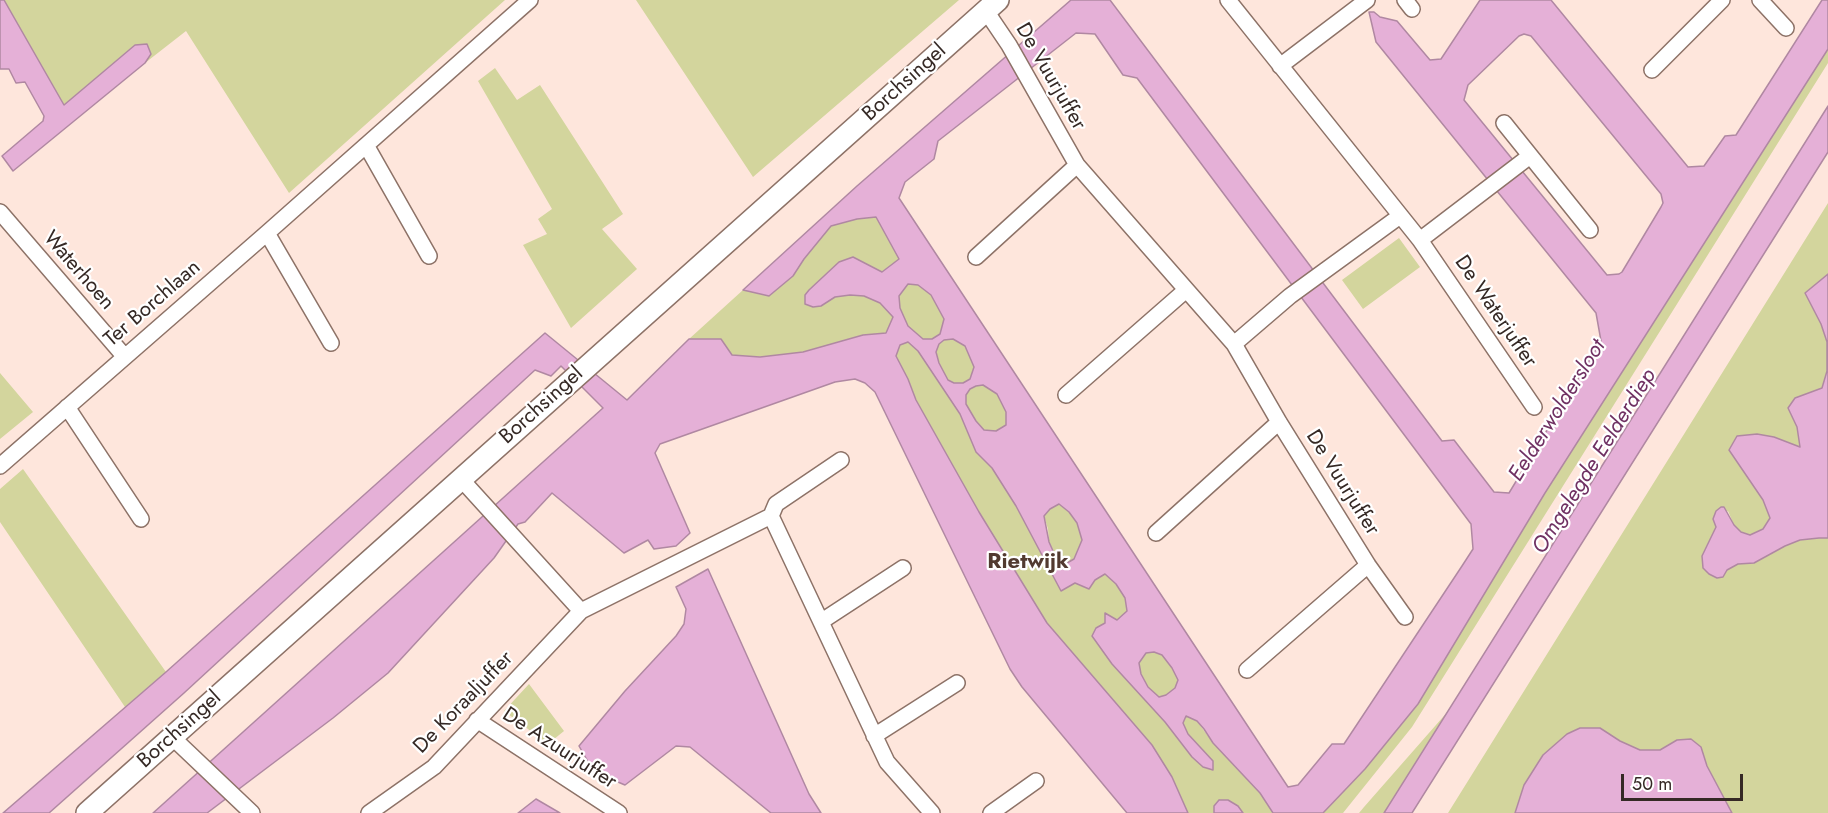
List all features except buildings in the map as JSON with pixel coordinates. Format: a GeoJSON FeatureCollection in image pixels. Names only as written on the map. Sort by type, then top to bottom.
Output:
{"type":"FeatureCollection","features":[{"type":"Feature","properties":{"kind":"main road","name":"Borchsingel"},"geometry":{"type":"LineString","coordinates":[[87,813],[992,5]]}},
{"type":"Feature","properties":{"kind":"street","name":"Ter Borchlaan"},"geometry":{"type":"LineString","coordinates":[[0,466],[530,0]]}},
{"type":"Feature","properties":{"kind":"street","name":"De Waterjuffer"},"geometry":{"type":"LineString","coordinates":[[1228,0],[1420,240],[1534,407]]}},
{"type":"Feature","properties":{"kind":"street"},"geometry":{"type":"LineString","coordinates":[[1280,66],[1367,0]]}},
{"type":"Feature","properties":{"kind":"street"},"geometry":{"type":"LineString","coordinates":[[1652,70],[1722,0]]}},
{"type":"Feature","properties":{"kind":"street"},"geometry":{"type":"LineString","coordinates":[[1760,0],[1786,28]]}},
{"type":"Feature","properties":{"kind":"street","name":"De Vuurjuffer"},"geometry":{"type":"LineString","coordinates":[[992,5],[1009,45],[1077,165],[1234,344],[1279,422],[1368,565],[1405,617]]}},
{"type":"Feature","properties":{"kind":"street"},"geometry":{"type":"LineString","coordinates":[[1504,123],[1525,160],[1590,230]]}},
{"type":"Feature","properties":{"kind":"street"},"geometry":{"type":"LineString","coordinates":[[366,145],[429,256]]}},
{"type":"Feature","properties":{"kind":"street"},"geometry":{"type":"LineString","coordinates":[[1420,240],[1525,160]]}},
{"type":"Feature","properties":{"kind":"street","name":"De Vuurjuffer"},"geometry":{"type":"LineString","coordinates":[[976,257],[1077,165]]}},
{"type":"Feature","properties":{"kind":"street","name":"Waterhoen"},"geometry":{"type":"LineString","coordinates":[[0,212],[125,357]]}},
{"type":"Feature","properties":{"kind":"street"},"geometry":{"type":"LineString","coordinates":[[1234,344],[1325,269],[1400,216]]}},
{"type":"Feature","properties":{"kind":"street"},"geometry":{"type":"LineString","coordinates":[[267,233],[331,343]]}},
{"type":"Feature","properties":{"kind":"street"},"geometry":{"type":"LineString","coordinates":[[1066,395],[1186,290]]}},
{"type":"Feature","properties":{"kind":"street"},"geometry":{"type":"LineString","coordinates":[[68,407],[141,519]]}},
{"type":"Feature","properties":{"kind":"street","name":"De Vuurjuffer"},"geometry":{"type":"LineString","coordinates":[[1156,533],[1279,422]]}},
{"type":"Feature","properties":{"kind":"street"},"geometry":{"type":"LineString","coordinates":[[841,460],[776,504],[771,516],[887,762],[932,813]]}},
{"type":"Feature","properties":{"kind":"street"},"geometry":{"type":"LineString","coordinates":[[461,479],[581,611]]}},
{"type":"Feature","properties":{"kind":"street","name":"De Koraaljuffer"},"geometry":{"type":"LineString","coordinates":[[369,813],[434,767],[581,611],[771,516]]}},
{"type":"Feature","properties":{"kind":"street","name":"De Vuurjuffer"},"geometry":{"type":"LineString","coordinates":[[1246,670],[1368,565]]}},
{"type":"Feature","properties":{"kind":"street"},"geometry":{"type":"LineString","coordinates":[[822,621],[903,567]]}},
{"type":"Feature","properties":{"kind":"street"},"geometry":{"type":"LineString","coordinates":[[874,736],[957,683]]}},
{"type":"Feature","properties":{"kind":"street","name":"De Azuurjuffer"},"geometry":{"type":"LineString","coordinates":[[477,720],[619,813]]}},
{"type":"Feature","properties":{"kind":"street"},"geometry":{"type":"LineString","coordinates":[[172,737],[252,813]]}},
{"type":"Feature","properties":{"kind":"street"},"geometry":{"type":"LineString","coordinates":[[991,813],[1036,781]]}},
{"type":"Feature","properties":{"kind":"green space"},"geometry":{"type":"Polygon","coordinates":[[[4,0],[505,0],[289,193],[186,31],[145,63],[151,54],[135,45],[64,105],[4,0]]]}},
{"type":"Feature","properties":{"kind":"green space"},"geometry":{"type":"Polygon","coordinates":[[[636,0],[959,0],[753,177],[636,0]]]}},
{"type":"Feature","properties":{"kind":"green space"},"geometry":{"type":"Polygon","coordinates":[[[1828,48],[1828,63],[1412,727],[1343,813],[1323,813],[1418,704],[1545,493],[1828,48]]]}},
{"type":"Feature","properties":{"kind":"green space"},"geometry":{"type":"Polygon","coordinates":[[[495,68],[517,100],[540,85],[623,214],[602,229],[637,269],[571,328],[523,245],[547,234],[538,219],[552,209],[478,81],[495,68]]]}},
{"type":"Feature","properties":{"kind":"green space"},"geometry":{"type":"Polygon","coordinates":[[[1828,203],[1828,274],[1805,293],[1821,324],[1827,342],[1827,372],[1822,389],[1795,398],[1788,408],[1797,427],[1800,447],[1774,437],[1757,434],[1737,436],[1729,450],[1763,500],[1770,518],[1763,529],[1750,535],[1741,532],[1734,525],[1728,511],[1713,519],[1716,527],[1702,556],[1723,577],[1727,570],[1738,564],[1754,563],[1800,540],[1828,538],[1828,813],[1732,813],[1707,766],[1701,747],[1677,740],[1660,750],[1640,750],[1600,728],[1580,728],[1567,734],[1524,785],[1515,813],[1448,813],[1828,203]]]}},
{"type":"Feature","properties":{"kind":"green space"},"geometry":{"type":"Polygon","coordinates":[[[877,217],[899,259],[882,272],[853,257],[839,262],[809,290],[821,306],[835,297],[850,295],[864,296],[880,303],[893,317],[886,333],[863,335],[803,352],[763,357],[732,355],[721,339],[689,339],[743,290],[769,296],[793,276],[831,226],[857,219],[877,217]]]}},
{"type":"Feature","properties":{"kind":"green space"},"geometry":{"type":"Polygon","coordinates":[[[1399,238],[1420,267],[1363,309],[1342,280],[1399,238]]]}},
{"type":"Feature","properties":{"kind":"green space"},"geometry":{"type":"Polygon","coordinates":[[[908,284],[918,285],[931,295],[944,319],[940,334],[932,339],[923,339],[908,326],[899,308],[899,295],[908,284]]]}},
{"type":"Feature","properties":{"kind":"green space"},"geometry":{"type":"Polygon","coordinates":[[[953,339],[965,345],[974,367],[970,379],[963,383],[948,380],[938,363],[936,352],[939,344],[944,340],[953,339]]]}},
{"type":"Feature","properties":{"kind":"green space"},"geometry":{"type":"Polygon","coordinates":[[[908,342],[918,351],[960,414],[976,452],[992,468],[1016,506],[1061,590],[1075,583],[1095,580],[1105,574],[1116,584],[1125,598],[1127,611],[1117,620],[1096,628],[1112,664],[1165,722],[1192,757],[1198,746],[1188,734],[1183,723],[1186,716],[1197,721],[1213,743],[1260,793],[1273,813],[1243,813],[1238,806],[1214,806],[1214,813],[1188,813],[1172,777],[1152,745],[1047,623],[979,512],[916,400],[896,356],[900,345],[908,342]]]}},
{"type":"Feature","properties":{"kind":"green space"},"geometry":{"type":"Polygon","coordinates":[[[0,373],[33,412],[0,439],[0,373]]]}},
{"type":"Feature","properties":{"kind":"green space"},"geometry":{"type":"Polygon","coordinates":[[[983,385],[997,393],[1006,412],[1006,425],[996,431],[984,430],[966,404],[969,389],[983,385]]]}},
{"type":"Feature","properties":{"kind":"green space"},"geometry":{"type":"Polygon","coordinates":[[[23,469],[166,672],[125,707],[0,522],[0,489],[23,469]]]}},
{"type":"Feature","properties":{"kind":"green space"},"geometry":{"type":"Polygon","coordinates":[[[1059,504],[1077,523],[1082,540],[1074,559],[1067,563],[1058,562],[1049,542],[1044,516],[1059,504]]]}},
{"type":"Feature","properties":{"kind":"green space"},"geometry":{"type":"Polygon","coordinates":[[[1154,652],[1162,655],[1178,680],[1175,688],[1159,697],[1148,687],[1141,674],[1139,663],[1146,653],[1154,652]]]}},
{"type":"Feature","properties":{"kind":"green space"},"geometry":{"type":"Polygon","coordinates":[[[529,684],[564,731],[548,744],[504,711],[529,684]]]}},
{"type":"Feature","properties":{"kind":"green space"},"geometry":{"type":"Polygon","coordinates":[[[1450,709],[1384,813],[1359,813],[1364,807],[1450,709]]]}},
{"type":"Feature","properties":{"kind":"shaded area"},"geometry":{"type":"Polygon","coordinates":[[[0,0],[4,0],[64,105],[135,45],[147,44],[151,54],[145,63],[13,171],[2,156],[43,121],[44,116],[25,82],[16,83],[9,69],[0,69],[0,0]]]}},
{"type":"Feature","properties":{"kind":"shaded area"},"geometry":{"type":"Polygon","coordinates":[[[1071,0],[1110,0],[1442,441],[1454,440],[1494,492],[1509,493],[1601,341],[1596,313],[1376,42],[1369,12],[1397,21],[1430,60],[1441,59],[1480,0],[1551,0],[1688,167],[1704,166],[1725,136],[1736,135],[1822,0],[1828,0],[1828,49],[1545,493],[1418,704],[1365,769],[1323,813],[1273,813],[1260,793],[1213,743],[1197,721],[1186,716],[1183,723],[1188,734],[1213,761],[1213,770],[1203,767],[1192,757],[1165,722],[1112,664],[1092,636],[1096,628],[1105,623],[1105,613],[1117,620],[1127,611],[1125,598],[1116,584],[1105,574],[1095,580],[1089,589],[1075,583],[1061,591],[1016,506],[992,468],[976,452],[960,414],[918,351],[908,342],[900,345],[896,356],[916,400],[979,512],[1047,623],[1152,745],[1172,777],[1188,813],[1127,813],[1022,687],[1010,669],[875,392],[865,383],[855,379],[835,382],[660,444],[655,453],[690,533],[676,546],[654,549],[648,540],[624,553],[552,493],[525,522],[518,524],[494,558],[388,673],[333,718],[207,813],[153,813],[603,408],[561,366],[551,376],[535,370],[184,693],[49,813],[3,813],[166,672],[545,333],[627,400],[689,339],[721,339],[732,355],[760,357],[803,352],[863,335],[886,333],[893,317],[880,303],[864,296],[835,297],[821,306],[813,307],[805,304],[805,295],[809,290],[839,262],[853,257],[882,272],[899,259],[876,217],[831,226],[793,276],[769,296],[743,290],[857,186],[1071,0]],[[1076,33],[938,141],[934,159],[905,182],[899,198],[1288,787],[1298,785],[1332,744],[1344,744],[1462,566],[1473,549],[1471,524],[1137,78],[1123,75],[1095,34],[1076,33]],[[1524,34],[1519,36],[1468,85],[1464,100],[1607,275],[1619,274],[1661,207],[1663,203],[1661,194],[1531,36],[1524,34]],[[908,284],[899,296],[900,308],[908,326],[923,339],[932,339],[940,334],[944,319],[931,295],[918,285],[908,284]],[[953,339],[944,340],[939,344],[936,352],[948,380],[963,383],[970,379],[974,367],[965,346],[953,339]],[[983,385],[970,389],[966,395],[966,404],[984,430],[996,431],[1006,425],[1006,412],[997,394],[983,385]],[[1059,504],[1044,516],[1049,542],[1058,562],[1067,563],[1074,559],[1082,540],[1077,523],[1059,504]],[[1154,652],[1146,653],[1139,663],[1141,674],[1148,687],[1159,697],[1175,688],[1178,680],[1162,655],[1154,652]]]}},
{"type":"Feature","properties":{"kind":"shaded area"},"geometry":{"type":"Polygon","coordinates":[[[1828,106],[1828,152],[1412,813],[1384,813],[1828,106]]]}},
{"type":"Feature","properties":{"kind":"shaded area"},"geometry":{"type":"Polygon","coordinates":[[[1828,274],[1828,538],[1800,540],[1754,563],[1738,564],[1727,570],[1723,577],[1717,578],[1703,568],[1702,556],[1716,527],[1713,519],[1716,511],[1724,507],[1734,525],[1741,532],[1750,535],[1763,529],[1770,518],[1763,500],[1729,450],[1737,436],[1757,434],[1774,437],[1800,447],[1797,427],[1788,408],[1795,398],[1822,388],[1827,371],[1827,342],[1821,324],[1805,293],[1828,274]]]}},
{"type":"Feature","properties":{"kind":"shaded area"},"geometry":{"type":"Polygon","coordinates":[[[708,569],[809,794],[821,813],[771,813],[690,747],[676,746],[625,785],[594,772],[579,746],[684,624],[686,609],[676,587],[708,569]]]}},
{"type":"Feature","properties":{"kind":"shaded area"},"geometry":{"type":"Polygon","coordinates":[[[1580,728],[1600,728],[1640,750],[1660,750],[1677,740],[1691,739],[1701,747],[1707,766],[1732,813],[1515,813],[1524,785],[1543,755],[1567,734],[1580,728]]]}},
{"type":"Feature","properties":{"kind":"shaded area"},"geometry":{"type":"Polygon","coordinates":[[[536,799],[560,813],[518,813],[536,799]]]}},
{"type":"Feature","properties":{"kind":"shaded area"},"geometry":{"type":"Polygon","coordinates":[[[1219,800],[1228,800],[1238,806],[1243,813],[1214,813],[1214,806],[1219,800]]]}},
{"type":"Feature","properties":{"kind":"district","name":"Rietwijk"},"geometry":{"type":"Point","coordinates":[1028,563]}},
{"type":"Feature","properties":{"kind":"water label","name":"Eelderwoldersloot"},"geometry":{"type":"Point","coordinates":[1558,411]}},
{"type":"Feature","properties":{"kind":"water label","name":"Omgelegde Eelderdiep"},"geometry":{"type":"Point","coordinates":[1595,462]}}]}
